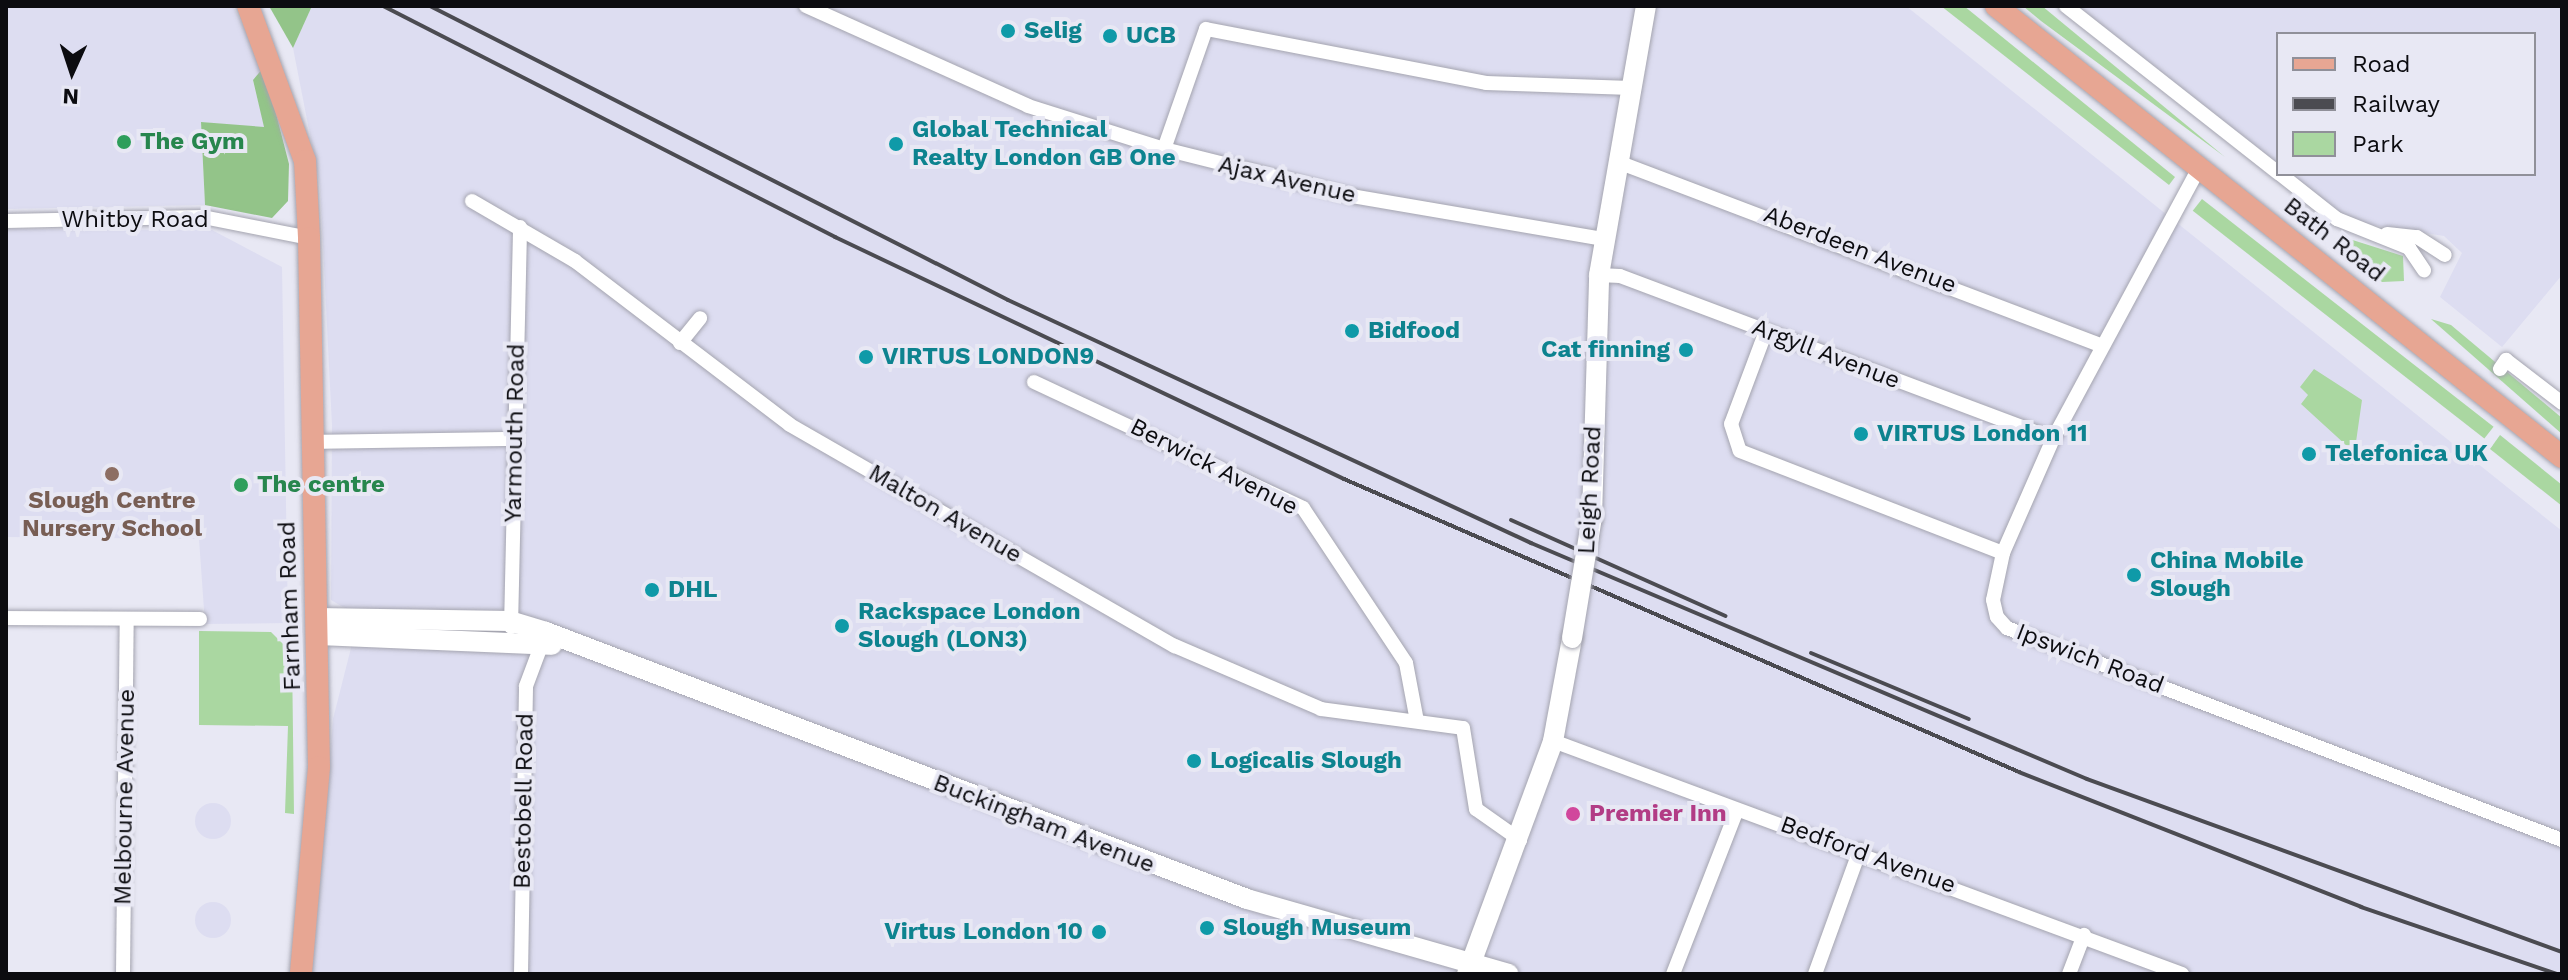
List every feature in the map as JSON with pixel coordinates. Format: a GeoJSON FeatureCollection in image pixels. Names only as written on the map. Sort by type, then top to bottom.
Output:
{"type":"FeatureCollection","features":[{"type":"Feature","properties":{"kind":"main road","name":"Farnham Road"},"geometry":{"type":"LineString","coordinates":[[248,6],[305,161],[319,767],[301,974]]}},
{"type":"Feature","properties":{"kind":"main road","name":"Bath Road"},"geometry":{"type":"LineString","coordinates":[[1996,6],[2562,457]]}},
{"type":"Feature","properties":{"kind":"street","name":"Ajax Avenue"},"geometry":{"type":"LineString","coordinates":[[806,6],[1028,106],[1164,149],[1352,196],[1604,239]]}},
{"type":"Feature","properties":{"kind":"street","name":"Leigh Road"},"geometry":{"type":"LineString","coordinates":[[1470,967],[1520,840],[1553,741],[1572,638],[1592,517],[1599,275],[1646,6]]}},
{"type":"Feature","properties":{"kind":"street"},"geometry":{"type":"LineString","coordinates":[[2066,6],[2276,171]]}},
{"type":"Feature","properties":{"kind":"street"},"geometry":{"type":"LineString","coordinates":[[1164,149],[1206,29],[1486,83],[1631,88]]}},
{"type":"Feature","properties":{"kind":"street","name":"Aberdeen Avenue"},"geometry":{"type":"LineString","coordinates":[[1618,162],[2100,345]]}},
{"type":"Feature","properties":{"kind":"street","name":"Ipswich Road"},"geometry":{"type":"LineString","coordinates":[[2199,168],[2100,345],[2053,439],[2003,553],[1993,600],[2007,628],[2562,840]]}},
{"type":"Feature","properties":{"kind":"street"},"geometry":{"type":"LineString","coordinates":[[2283,176],[2337,219],[2387,234],[2417,237],[2445,255]]}},
{"type":"Feature","properties":{"kind":"street","name":"Malton Avenue"},"geometry":{"type":"LineString","coordinates":[[472,201],[520,227],[790,425],[1210,664],[1354,718],[1417,721],[1463,728],[1476,809],[1520,840]]}},
{"type":"Feature","properties":{"kind":"street","name":"Whitby Road"},"geometry":{"type":"LineString","coordinates":[[6,221],[203,217],[309,238]]}},
{"type":"Feature","properties":{"kind":"street","name":"Yarmouth Road"},"geometry":{"type":"LineString","coordinates":[[511,630],[520,227]]}},
{"type":"Feature","properties":{"kind":"street"},"geometry":{"type":"LineString","coordinates":[[2387,234],[2424,270]]}},
{"type":"Feature","properties":{"kind":"street","name":"Argyll Avenue"},"geometry":{"type":"LineString","coordinates":[[1599,275],[1766,331],[2053,439]]}},
{"type":"Feature","properties":{"kind":"street"},"geometry":{"type":"LineString","coordinates":[[680,343],[700,318]]}},
{"type":"Feature","properties":{"kind":"street"},"geometry":{"type":"LineString","coordinates":[[1766,331],[1731,424],[1740,451],[2003,553]]}},
{"type":"Feature","properties":{"kind":"street"},"geometry":{"type":"LineString","coordinates":[[2500,369],[2506,360],[2561,402]]}},
{"type":"Feature","properties":{"kind":"street","name":"Berwick Avenue"},"geometry":{"type":"LineString","coordinates":[[1034,382],[1303,508],[1406,663],[1417,721]]}},
{"type":"Feature","properties":{"kind":"street"},"geometry":{"type":"LineString","coordinates":[[313,442],[515,439]]}},
{"type":"Feature","properties":{"kind":"street"},"geometry":{"type":"LineString","coordinates":[[6,618],[200,619]]}},
{"type":"Feature","properties":{"kind":"street","name":"Melbourne Avenue"},"geometry":{"type":"LineString","coordinates":[[123,974],[127,621]]}},
{"type":"Feature","properties":{"kind":"street","name":"Buckingham Avenue"},"geometry":{"type":"LineString","coordinates":[[316,626],[511,630],[544,638],[587,651],[1247,899],[1470,967],[1508,974]]}},
{"type":"Feature","properties":{"kind":"street","name":"Bestobell Road"},"geometry":{"type":"LineString","coordinates":[[521,974],[526,686],[544,638]]}},
{"type":"Feature","properties":{"kind":"street","name":"Bedford Avenue"},"geometry":{"type":"LineString","coordinates":[[1553,741],[1737,810],[1860,850],[2182,974]]}},
{"type":"Feature","properties":{"kind":"street"},"geometry":{"type":"LineString","coordinates":[[1673,974],[1737,810]]}},
{"type":"Feature","properties":{"kind":"street"},"geometry":{"type":"LineString","coordinates":[[1815,974],[1860,850]]}},
{"type":"Feature","properties":{"kind":"street"},"geometry":{"type":"LineString","coordinates":[[2069,974],[2084,935]]}},
{"type":"Feature","properties":{"kind":"shaded area"},"geometry":{"type":"Polygon","coordinates":[[[6,6],[233,6],[264,67],[253,81],[265,128],[201,122],[205,205],[6,209],[6,6]]]}},
{"type":"Feature","properties":{"kind":"shaded area"},"geometry":{"type":"Polygon","coordinates":[[[312,6],[1906,6],[2562,531],[2562,974],[312,974],[333,719],[351,648],[346,609],[331,600],[332,426],[320,186],[293,48],[312,6]]]}},
{"type":"Feature","properties":{"kind":"shaded area"},"geometry":{"type":"Polygon","coordinates":[[[2077,6],[2562,6],[2562,275],[2502,347],[2440,297],[2462,253],[2444,236],[2346,221],[2290,176],[2536,176],[2536,32],[2276,32],[2276,165],[2077,6]]]}},
{"type":"Feature","properties":{"kind":"shaded area"},"geometry":{"type":"Polygon","coordinates":[[[6,229],[212,230],[282,267],[288,623],[205,624],[199,539],[6,537],[6,229]]]}},
{"type":"Feature","properties":{"kind":"shaded area"},"geometry":{"type":"Polygon","coordinates":[[[213,803],[226,808],[231,821],[226,834],[213,839],[200,834],[195,821],[200,808],[213,803]]]}},
{"type":"Feature","properties":{"kind":"shaded area"},"geometry":{"type":"Polygon","coordinates":[[[213,902],[226,907],[231,920],[226,933],[213,938],[200,933],[195,920],[200,907],[213,902]]]}},
{"type":"Feature","properties":{"kind":"green space"},"geometry":{"type":"Polygon","coordinates":[[[269,6],[312,6],[293,48],[269,6]]]}},
{"type":"Feature","properties":{"kind":"green space"},"geometry":{"type":"Polygon","coordinates":[[[1941,6],[1964,6],[2175,177],[2169,185],[1941,6]]]}},
{"type":"Feature","properties":{"kind":"green space"},"geometry":{"type":"Polygon","coordinates":[[[2023,6],[2042,6],[2225,157],[2041,21],[2023,6]]]}},
{"type":"Feature","properties":{"kind":"green space"},"geometry":{"type":"Polygon","coordinates":[[[264,67],[289,164],[288,201],[272,218],[205,205],[201,122],[264,127],[253,80],[264,67]]]}},
{"type":"Feature","properties":{"kind":"green space"},"geometry":{"type":"Polygon","coordinates":[[[2202,199],[2494,427],[2484,439],[2193,211],[2202,199]]]}},
{"type":"Feature","properties":{"kind":"green space"},"geometry":{"type":"Polygon","coordinates":[[[2340,236],[2403,256],[2404,281],[2382,282],[2336,243],[2340,236]]]}},
{"type":"Feature","properties":{"kind":"green space"},"geometry":{"type":"Polygon","coordinates":[[[2431,319],[2451,325],[2562,418],[2562,434],[2431,319]]]}},
{"type":"Feature","properties":{"kind":"green space"},"geometry":{"type":"Polygon","coordinates":[[[2314,369],[2362,400],[2356,442],[2347,446],[2301,404],[2308,395],[2300,387],[2314,369]]]}},
{"type":"Feature","properties":{"kind":"green space"},"geometry":{"type":"Polygon","coordinates":[[[2500,435],[2562,485],[2562,506],[2490,449],[2500,435]]]}},
{"type":"Feature","properties":{"kind":"green space"},"geometry":{"type":"Polygon","coordinates":[[[199,631],[271,632],[292,653],[294,814],[285,813],[288,726],[199,725],[199,631]]]}},
{"type":"Feature","properties":{"kind":"railway"},"geometry":{"type":"LineString","coordinates":[[383,6],[835,237],[1344,479],[2019,772],[2361,907],[2557,974]]}},
{"type":"Feature","properties":{"kind":"railway"},"geometry":{"type":"LineString","coordinates":[[430,6],[1008,300],[1531,543],[2087,779],[2562,952]]}},
{"type":"Feature","properties":{"kind":"railway"},"geometry":{"type":"LineString","coordinates":[[1511,520],[1726,616]]}},
{"type":"Feature","properties":{"kind":"railway"},"geometry":{"type":"LineString","coordinates":[[1811,653],[1969,719]]}},
{"type":"Feature","properties":{"kind":"place","name":"Selig"},"geometry":{"type":"Point","coordinates":[1008,31]}},
{"type":"Feature","properties":{"kind":"place","name":"UCB"},"geometry":{"type":"Point","coordinates":[1110,36]}},
{"type":"Feature","properties":{"kind":"place","name":"The Gym"},"geometry":{"type":"Point","coordinates":[124,142]}},
{"type":"Feature","properties":{"kind":"place","name":"Global Technical Realty London GB One"},"geometry":{"type":"Point","coordinates":[896,144]}},
{"type":"Feature","properties":{"kind":"place","name":"Bidfood"},"geometry":{"type":"Point","coordinates":[1352,331]}},
{"type":"Feature","properties":{"kind":"place","name":"Cat finning"},"geometry":{"type":"Point","coordinates":[1686,350]}},
{"type":"Feature","properties":{"kind":"place","name":"VIRTUS LONDON9"},"geometry":{"type":"Point","coordinates":[866,357]}},
{"type":"Feature","properties":{"kind":"place","name":"VIRTUS London 11"},"geometry":{"type":"Point","coordinates":[1861,434]}},
{"type":"Feature","properties":{"kind":"place","name":"Telefonica UK"},"geometry":{"type":"Point","coordinates":[2309,454]}},
{"type":"Feature","properties":{"kind":"place","name":"Slough Centre Nursery School"},"geometry":{"type":"Point","coordinates":[112,474]}},
{"type":"Feature","properties":{"kind":"place","name":"The centre"},"geometry":{"type":"Point","coordinates":[241,485]}},
{"type":"Feature","properties":{"kind":"place","name":"China Mobile Slough"},"geometry":{"type":"Point","coordinates":[2134,575]}},
{"type":"Feature","properties":{"kind":"place","name":"DHL"},"geometry":{"type":"Point","coordinates":[652,590]}},
{"type":"Feature","properties":{"kind":"place","name":"Rackspace London Slough (LON3)"},"geometry":{"type":"Point","coordinates":[842,626]}},
{"type":"Feature","properties":{"kind":"place","name":"Logicalis Slough"},"geometry":{"type":"Point","coordinates":[1194,761]}},
{"type":"Feature","properties":{"kind":"place","name":"Premier Inn"},"geometry":{"type":"Point","coordinates":[1573,814]}},
{"type":"Feature","properties":{"kind":"place","name":"Slough Museum"},"geometry":{"type":"Point","coordinates":[1207,928]}},
{"type":"Feature","properties":{"kind":"place","name":"Virtus London 10"},"geometry":{"type":"Point","coordinates":[1099,932]}}]}
